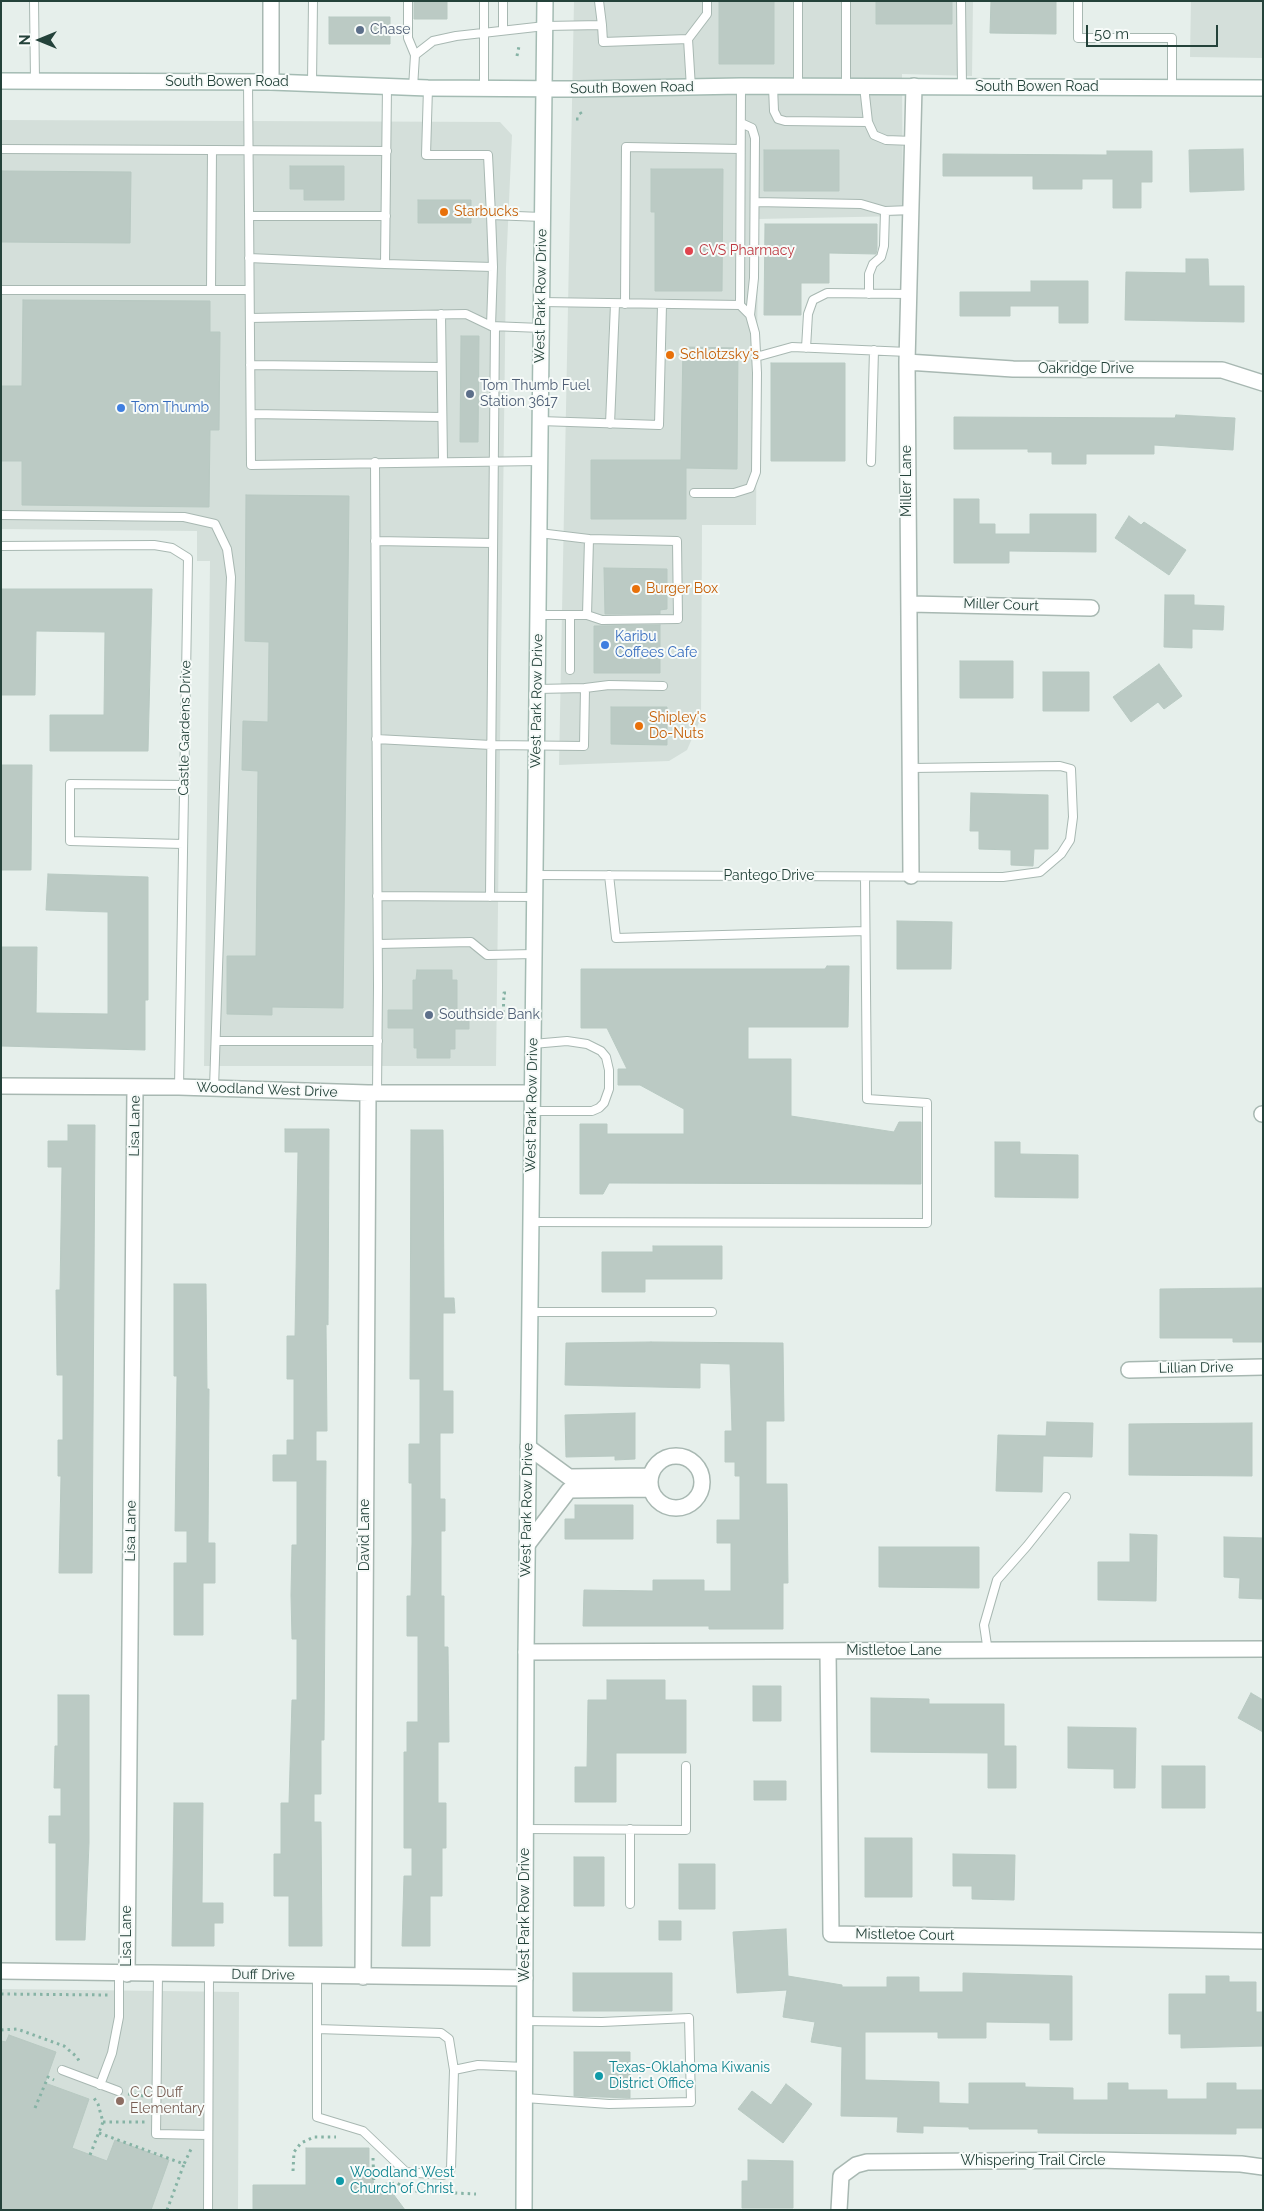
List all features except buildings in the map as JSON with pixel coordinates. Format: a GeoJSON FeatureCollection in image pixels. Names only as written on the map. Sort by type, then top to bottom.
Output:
{"type":"FeatureCollection","features":[{"type":"Feature","properties":{"kind":"street"},"geometry":{"type":"LineString","coordinates":[[271,1],[271,82]]}},
{"type":"Feature","properties":{"kind":"street","name":"West Park Row Drive"},"geometry":{"type":"LineString","coordinates":[[524,2210],[527,1545],[545,1]]}},
{"type":"Feature","properties":{"kind":"street","name":"South Bowen Road"},"geometry":{"type":"LineString","coordinates":[[1,81],[271,82],[420,88],[544,89],[741,86],[1263,88]]}},
{"type":"Feature","properties":{"kind":"street","name":"Miller Lane"},"geometry":{"type":"LineString","coordinates":[[911,876],[912,768],[907,514],[909,294],[914,86]]}},
{"type":"Feature","properties":{"kind":"street","name":"Oakridge Drive"},"geometry":{"type":"LineString","coordinates":[[908,357],[1013,369],[1222,370],[1263,383]]}},
{"type":"Feature","properties":{"kind":"street","name":"Miller Court"},"geometry":{"type":"LineString","coordinates":[[910,604],[1091,608]]}},
{"type":"Feature","properties":{"kind":"street","name":"Woodland West Drive"},"geometry":{"type":"LineString","coordinates":[[1,1086],[179,1087],[372,1093],[532,1093]]}},
{"type":"Feature","properties":{"kind":"street","name":"Lisa Lane"},"geometry":{"type":"LineString","coordinates":[[123,1974],[135,1088]]}},
{"type":"Feature","properties":{"kind":"street","name":"David Lane"},"geometry":{"type":"LineString","coordinates":[[363,1976],[372,1093]]}},
{"type":"Feature","properties":{"kind":"street","name":"Lillian Drive"},"geometry":{"type":"LineString","coordinates":[[1129,1370],[1263,1367]]}},
{"type":"Feature","properties":{"kind":"street"},"geometry":{"type":"LineString","coordinates":[[528,1448],[569,1484],[651,1483]]}},
{"type":"Feature","properties":{"kind":"street"},"geometry":{"type":"LineString","coordinates":[[527,1545],[569,1484]]}},
{"type":"Feature","properties":{"kind":"street","name":"Mistletoe Lane"},"geometry":{"type":"LineString","coordinates":[[526,1652],[988,1652],[1263,1649]]}},
{"type":"Feature","properties":{"kind":"street","name":"Mistletoe Court"},"geometry":{"type":"LineString","coordinates":[[828,1651],[831,1934],[1263,1941]]}},
{"type":"Feature","properties":{"kind":"street","name":"Duff Drive"},"geometry":{"type":"LineString","coordinates":[[1,1971],[525,1978]]}},
{"type":"Feature","properties":{"kind":"street","name":"Whispering Trail Circle"},"geometry":{"type":"LineString","coordinates":[[839,2210],[841,2176],[856,2165],[867,2162],[1098,2160],[1241,2164],[1263,2167]]}},
{"type":"Feature","properties":{"kind":"lane"},"geometry":{"type":"LineString","coordinates":[[34,1],[36,80]]}},
{"type":"Feature","properties":{"kind":"lane"},"geometry":{"type":"LineString","coordinates":[[312,83],[313,1]]}},
{"type":"Feature","properties":{"kind":"lane"},"geometry":{"type":"LineString","coordinates":[[408,1],[408,38],[415,55],[426,155],[488,155],[493,267],[494,462],[490,897]]}},
{"type":"Feature","properties":{"kind":"lane"},"geometry":{"type":"LineString","coordinates":[[484,1],[484,88]]}},
{"type":"Feature","properties":{"kind":"lane"},"geometry":{"type":"LineString","coordinates":[[503,1],[503,30]]}},
{"type":"Feature","properties":{"kind":"lane"},"geometry":{"type":"LineString","coordinates":[[599,1],[603,42],[688,40]]}},
{"type":"Feature","properties":{"kind":"lane"},"geometry":{"type":"LineString","coordinates":[[691,88],[688,40],[707,14],[707,1]]}},
{"type":"Feature","properties":{"kind":"lane"},"geometry":{"type":"LineString","coordinates":[[798,1],[798,86]]}},
{"type":"Feature","properties":{"kind":"lane"},"geometry":{"type":"LineString","coordinates":[[846,1],[846,86]]}},
{"type":"Feature","properties":{"kind":"lane"},"geometry":{"type":"LineString","coordinates":[[961,1],[962,87]]}},
{"type":"Feature","properties":{"kind":"lane"},"geometry":{"type":"LineString","coordinates":[[1078,1],[1078,38],[1172,38],[1172,88]]}},
{"type":"Feature","properties":{"kind":"lane"},"geometry":{"type":"LineString","coordinates":[[415,55],[432,41],[503,30],[545,26],[602,25]]}},
{"type":"Feature","properties":{"kind":"lane"},"geometry":{"type":"LineString","coordinates":[[248,82],[251,465],[540,461]]}},
{"type":"Feature","properties":{"kind":"lane"},"geometry":{"type":"LineString","coordinates":[[386,264],[387,86]]}},
{"type":"Feature","properties":{"kind":"lane"},"geometry":{"type":"LineString","coordinates":[[740,305],[741,86]]}},
{"type":"Feature","properties":{"kind":"lane"},"geometry":{"type":"LineString","coordinates":[[773,86],[774,111],[778,119],[785,121],[868,122]]}},
{"type":"Feature","properties":{"kind":"lane"},"geometry":{"type":"LineString","coordinates":[[864,86],[868,122],[874,135],[886,140],[913,141]]}},
{"type":"Feature","properties":{"kind":"lane"},"geometry":{"type":"LineString","coordinates":[[694,493],[734,493],[750,488],[756,472],[756,358],[755,333],[750,315],[754,278],[756,138],[752,128],[741,123]]}},
{"type":"Feature","properties":{"kind":"lane"},"geometry":{"type":"LineString","coordinates":[[625,304],[626,147],[740,149]]}},
{"type":"Feature","properties":{"kind":"lane"},"geometry":{"type":"LineString","coordinates":[[1,149],[387,151]]}},
{"type":"Feature","properties":{"kind":"lane"},"geometry":{"type":"LineString","coordinates":[[211,290],[212,150]]}},
{"type":"Feature","properties":{"kind":"lane"},"geometry":{"type":"LineString","coordinates":[[755,202],[861,204],[885,211],[911,210]]}},
{"type":"Feature","properties":{"kind":"lane"},"geometry":{"type":"LineString","coordinates":[[869,294],[869,274],[873,264],[881,257],[884,246],[885,211]]}},
{"type":"Feature","properties":{"kind":"lane"},"geometry":{"type":"LineString","coordinates":[[491,215],[542,217]]}},
{"type":"Feature","properties":{"kind":"lane"},"geometry":{"type":"LineString","coordinates":[[249,216],[386,216]]}},
{"type":"Feature","properties":{"kind":"lane"},"geometry":{"type":"LineString","coordinates":[[249,258],[493,267]]}},
{"type":"Feature","properties":{"kind":"lane"},"geometry":{"type":"LineString","coordinates":[[1,290],[250,290]]}},
{"type":"Feature","properties":{"kind":"lane"},"geometry":{"type":"LineString","coordinates":[[806,348],[808,314],[813,300],[827,293],[909,294]]}},
{"type":"Feature","properties":{"kind":"lane"},"geometry":{"type":"LineString","coordinates":[[542,302],[740,305],[750,315]]}},
{"type":"Feature","properties":{"kind":"lane"},"geometry":{"type":"LineString","coordinates":[[610,424],[615,304]]}},
{"type":"Feature","properties":{"kind":"lane"},"geometry":{"type":"LineString","coordinates":[[540,422],[659,425],[662,305]]}},
{"type":"Feature","properties":{"kind":"lane"},"geometry":{"type":"LineString","coordinates":[[440,314],[443,462]]}},
{"type":"Feature","properties":{"kind":"lane"},"geometry":{"type":"LineString","coordinates":[[250,318],[466,314],[493,326],[541,328]]}},
{"type":"Feature","properties":{"kind":"lane"},"geometry":{"type":"LineString","coordinates":[[756,358],[792,347],[874,350],[908,357]]}},
{"type":"Feature","properties":{"kind":"lane"},"geometry":{"type":"LineString","coordinates":[[872,462],[874,350]]}},
{"type":"Feature","properties":{"kind":"lane"},"geometry":{"type":"LineString","coordinates":[[250,365],[441,367]]}},
{"type":"Feature","properties":{"kind":"lane"},"geometry":{"type":"LineString","coordinates":[[251,414],[442,417]]}},
{"type":"Feature","properties":{"kind":"lane"},"geometry":{"type":"LineString","coordinates":[[372,1093],[378,1041],[376,462]]}},
{"type":"Feature","properties":{"kind":"lane"},"geometry":{"type":"LineString","coordinates":[[1,515],[184,518],[215,524],[227,549],[231,577],[214,1088]]}},
{"type":"Feature","properties":{"kind":"lane"},"geometry":{"type":"LineString","coordinates":[[538,614],[587,614],[602,620],[678,618],[678,541],[589,539],[539,533]]}},
{"type":"Feature","properties":{"kind":"lane"},"geometry":{"type":"LineString","coordinates":[[587,614],[589,539]]}},
{"type":"Feature","properties":{"kind":"lane"},"geometry":{"type":"LineString","coordinates":[[375,541],[494,543]]}},
{"type":"Feature","properties":{"kind":"lane","name":"Castle Gardens Drive"},"geometry":{"type":"LineString","coordinates":[[1,546],[154,545],[172,548],[188,558],[179,1087]]}},
{"type":"Feature","properties":{"kind":"lane"},"geometry":{"type":"LineString","coordinates":[[570,614],[570,670]]}},
{"type":"Feature","properties":{"kind":"lane"},"geometry":{"type":"LineString","coordinates":[[537,689],[663,686]]}},
{"type":"Feature","properties":{"kind":"lane"},"geometry":{"type":"LineString","coordinates":[[376,739],[492,746],[536,744],[584,746],[585,688]]}},
{"type":"Feature","properties":{"kind":"lane","name":"Pantego Drive"},"geometry":{"type":"LineString","coordinates":[[535,875],[1003,877],[1040,872],[1061,854],[1070,840],[1072,817],[1071,769],[1060,766],[912,768]]}},
{"type":"Feature","properties":{"kind":"lane"},"geometry":{"type":"LineString","coordinates":[[183,844],[70,842],[70,784],[184,785]]}},
{"type":"Feature","properties":{"kind":"lane"},"geometry":{"type":"LineString","coordinates":[[609,875],[616,938],[865,931]]}},
{"type":"Feature","properties":{"kind":"lane"},"geometry":{"type":"LineString","coordinates":[[531,1222],[926,1223],[926,1103],[867,1098],[865,877]]}},
{"type":"Feature","properties":{"kind":"lane"},"geometry":{"type":"LineString","coordinates":[[377,896],[535,897]]}},
{"type":"Feature","properties":{"kind":"lane"},"geometry":{"type":"LineString","coordinates":[[378,944],[471,942],[487,955],[534,954]]}},
{"type":"Feature","properties":{"kind":"lane"},"geometry":{"type":"LineString","coordinates":[[216,1041],[378,1041]]}},
{"type":"Feature","properties":{"kind":"lane"},"geometry":{"type":"LineString","coordinates":[[532,1111],[592,1111],[604,1103],[609,1089],[608,1064],[601,1051],[587,1044],[567,1041],[533,1044]]}},
{"type":"Feature","properties":{"kind":"lane"},"geometry":{"type":"LineString","coordinates":[[530,1312],[712,1312]]}},
{"type":"Feature","properties":{"kind":"lane"},"geometry":{"type":"LineString","coordinates":[[988,1652],[984,1625],[997,1580],[1066,1497]]}},
{"type":"Feature","properties":{"kind":"lane"},"geometry":{"type":"LineString","coordinates":[[526,1829],[686,1830],[686,1766]]}},
{"type":"Feature","properties":{"kind":"lane"},"geometry":{"type":"LineString","coordinates":[[630,1829],[630,1904]]}},
{"type":"Feature","properties":{"kind":"lane"},"geometry":{"type":"LineString","coordinates":[[100,2084],[112,2053],[119,2017],[119,1996],[123,1974]]}},
{"type":"Feature","properties":{"kind":"lane"},"geometry":{"type":"LineString","coordinates":[[158,1974],[156,2134],[208,2134]]}},
{"type":"Feature","properties":{"kind":"lane"},"geometry":{"type":"LineString","coordinates":[[208,2210],[209,1975]]}},
{"type":"Feature","properties":{"kind":"lane"},"geometry":{"type":"LineString","coordinates":[[318,1976],[318,2028],[318,2117],[363,2130],[406,2172],[444,2175],[451,2169],[454,2070],[449,2039],[441,2033],[318,2028]]}},
{"type":"Feature","properties":{"kind":"lane"},"geometry":{"type":"LineString","coordinates":[[525,2021],[602,2022],[689,2018],[691,2102],[609,2104],[525,2098]]}},
{"type":"Feature","properties":{"kind":"lane"},"geometry":{"type":"LineString","coordinates":[[454,2070],[478,2065],[525,2067]]}},
{"type":"Feature","properties":{"kind":"lane"},"geometry":{"type":"LineString","coordinates":[[62,2070],[118,2091]]}},
{"type":"Feature","properties":{"kind":"path"},"geometry":{"type":"LineString","coordinates":[[517,56],[519,46]]}},
{"type":"Feature","properties":{"kind":"path"},"geometry":{"type":"LineString","coordinates":[[469,1019],[503,1018],[504,993],[510,993]]}},
{"type":"Feature","properties":{"kind":"path"},"geometry":{"type":"LineString","coordinates":[[1,1994],[119,1996]]}},
{"type":"Feature","properties":{"kind":"path"},"geometry":{"type":"LineString","coordinates":[[1,2030],[17,2029],[64,2046],[77,2057],[84,2078]]}},
{"type":"Feature","properties":{"kind":"path"},"geometry":{"type":"LineString","coordinates":[[36,2108],[48,2077],[58,2081]]}},
{"type":"Feature","properties":{"kind":"path"},"geometry":{"type":"LineString","coordinates":[[83,2091],[92,2094],[98,2104],[103,2122],[90,2155]]}},
{"type":"Feature","properties":{"kind":"path"},"geometry":{"type":"LineString","coordinates":[[118,2091],[132,2095],[156,2096]]}},
{"type":"Feature","properties":{"kind":"path"},"geometry":{"type":"LineString","coordinates":[[103,2122],[156,2123]]}},
{"type":"Feature","properties":{"kind":"path"},"geometry":{"type":"LineString","coordinates":[[99,2132],[184,2164]]}},
{"type":"Feature","properties":{"kind":"path"},"geometry":{"type":"LineString","coordinates":[[167,2210],[193,2144],[194,2134]]}},
{"type":"Feature","properties":{"kind":"path"},"geometry":{"type":"LineString","coordinates":[[293,2171],[294,2152],[301,2143],[314,2137],[344,2137]]}},
{"type":"Feature","properties":{"kind":"path"},"geometry":{"type":"LineString","coordinates":[[373,2150],[374,2186],[396,2183],[416,2191],[476,2194]]}},
{"type":"Feature","properties":{"kind":"shaded area"},"geometry":{"type":"Polygon","coordinates":[[[574,1],[973,1],[972,76],[902,74],[903,216],[758,219],[756,525],[702,525],[701,718],[687,750],[669,761],[559,765],[574,1]]]}},
{"type":"Feature","properties":{"kind":"shaded area"},"geometry":{"type":"Polygon","coordinates":[[[1191,1],[1263,1],[1263,58],[1190,57],[1191,1]]]}},
{"type":"Feature","properties":{"kind":"shaded area"},"geometry":{"type":"Polygon","coordinates":[[[1,120],[500,122],[512,135],[506,268],[496,1066],[204,1066],[210,561],[197,561],[197,531],[1,529],[1,120]]]}},
{"type":"Feature","properties":{"kind":"shaded area","name":"C C Duff Elementary"},"geometry":{"type":"Polygon","coordinates":[[[1,1989],[239,1992],[238,2210],[1,2210],[1,1989]]]}},
{"type":"Feature","properties":{"kind":"place","name":"Chase"},"geometry":{"type":"Point","coordinates":[360,30]}},
{"type":"Feature","properties":{"kind":"place","name":"Starbucks"},"geometry":{"type":"Point","coordinates":[444,212]}},
{"type":"Feature","properties":{"kind":"place","name":"CVS Pharmacy"},"geometry":{"type":"Point","coordinates":[689,251]}},
{"type":"Feature","properties":{"kind":"place","name":"Schlotzsky's"},"geometry":{"type":"Point","coordinates":[670,355]}},
{"type":"Feature","properties":{"kind":"place","name":"Tom Thumb Fuel Station 3617"},"geometry":{"type":"Point","coordinates":[470,394]}},
{"type":"Feature","properties":{"kind":"place","name":"Tom Thumb"},"geometry":{"type":"Point","coordinates":[121,408]}},
{"type":"Feature","properties":{"kind":"place","name":"Burger Box"},"geometry":{"type":"Point","coordinates":[636,589]}},
{"type":"Feature","properties":{"kind":"place","name":"Karibu Coffees Cafe"},"geometry":{"type":"Point","coordinates":[605,645]}},
{"type":"Feature","properties":{"kind":"place","name":"Shipley's Do-Nuts"},"geometry":{"type":"Point","coordinates":[639,726]}},
{"type":"Feature","properties":{"kind":"place","name":"Southside Bank"},"geometry":{"type":"Point","coordinates":[429,1015]}},
{"type":"Feature","properties":{"kind":"place","name":"Texas-Oklahoma Kiwanis District Office"},"geometry":{"type":"Point","coordinates":[599,2076]}},
{"type":"Feature","properties":{"kind":"place","name":"C C Duff Elementary"},"geometry":{"type":"Point","coordinates":[120,2101]}},
{"type":"Feature","properties":{"kind":"place","name":"Woodland West Church of Christ"},"geometry":{"type":"Point","coordinates":[340,2181]}}]}
